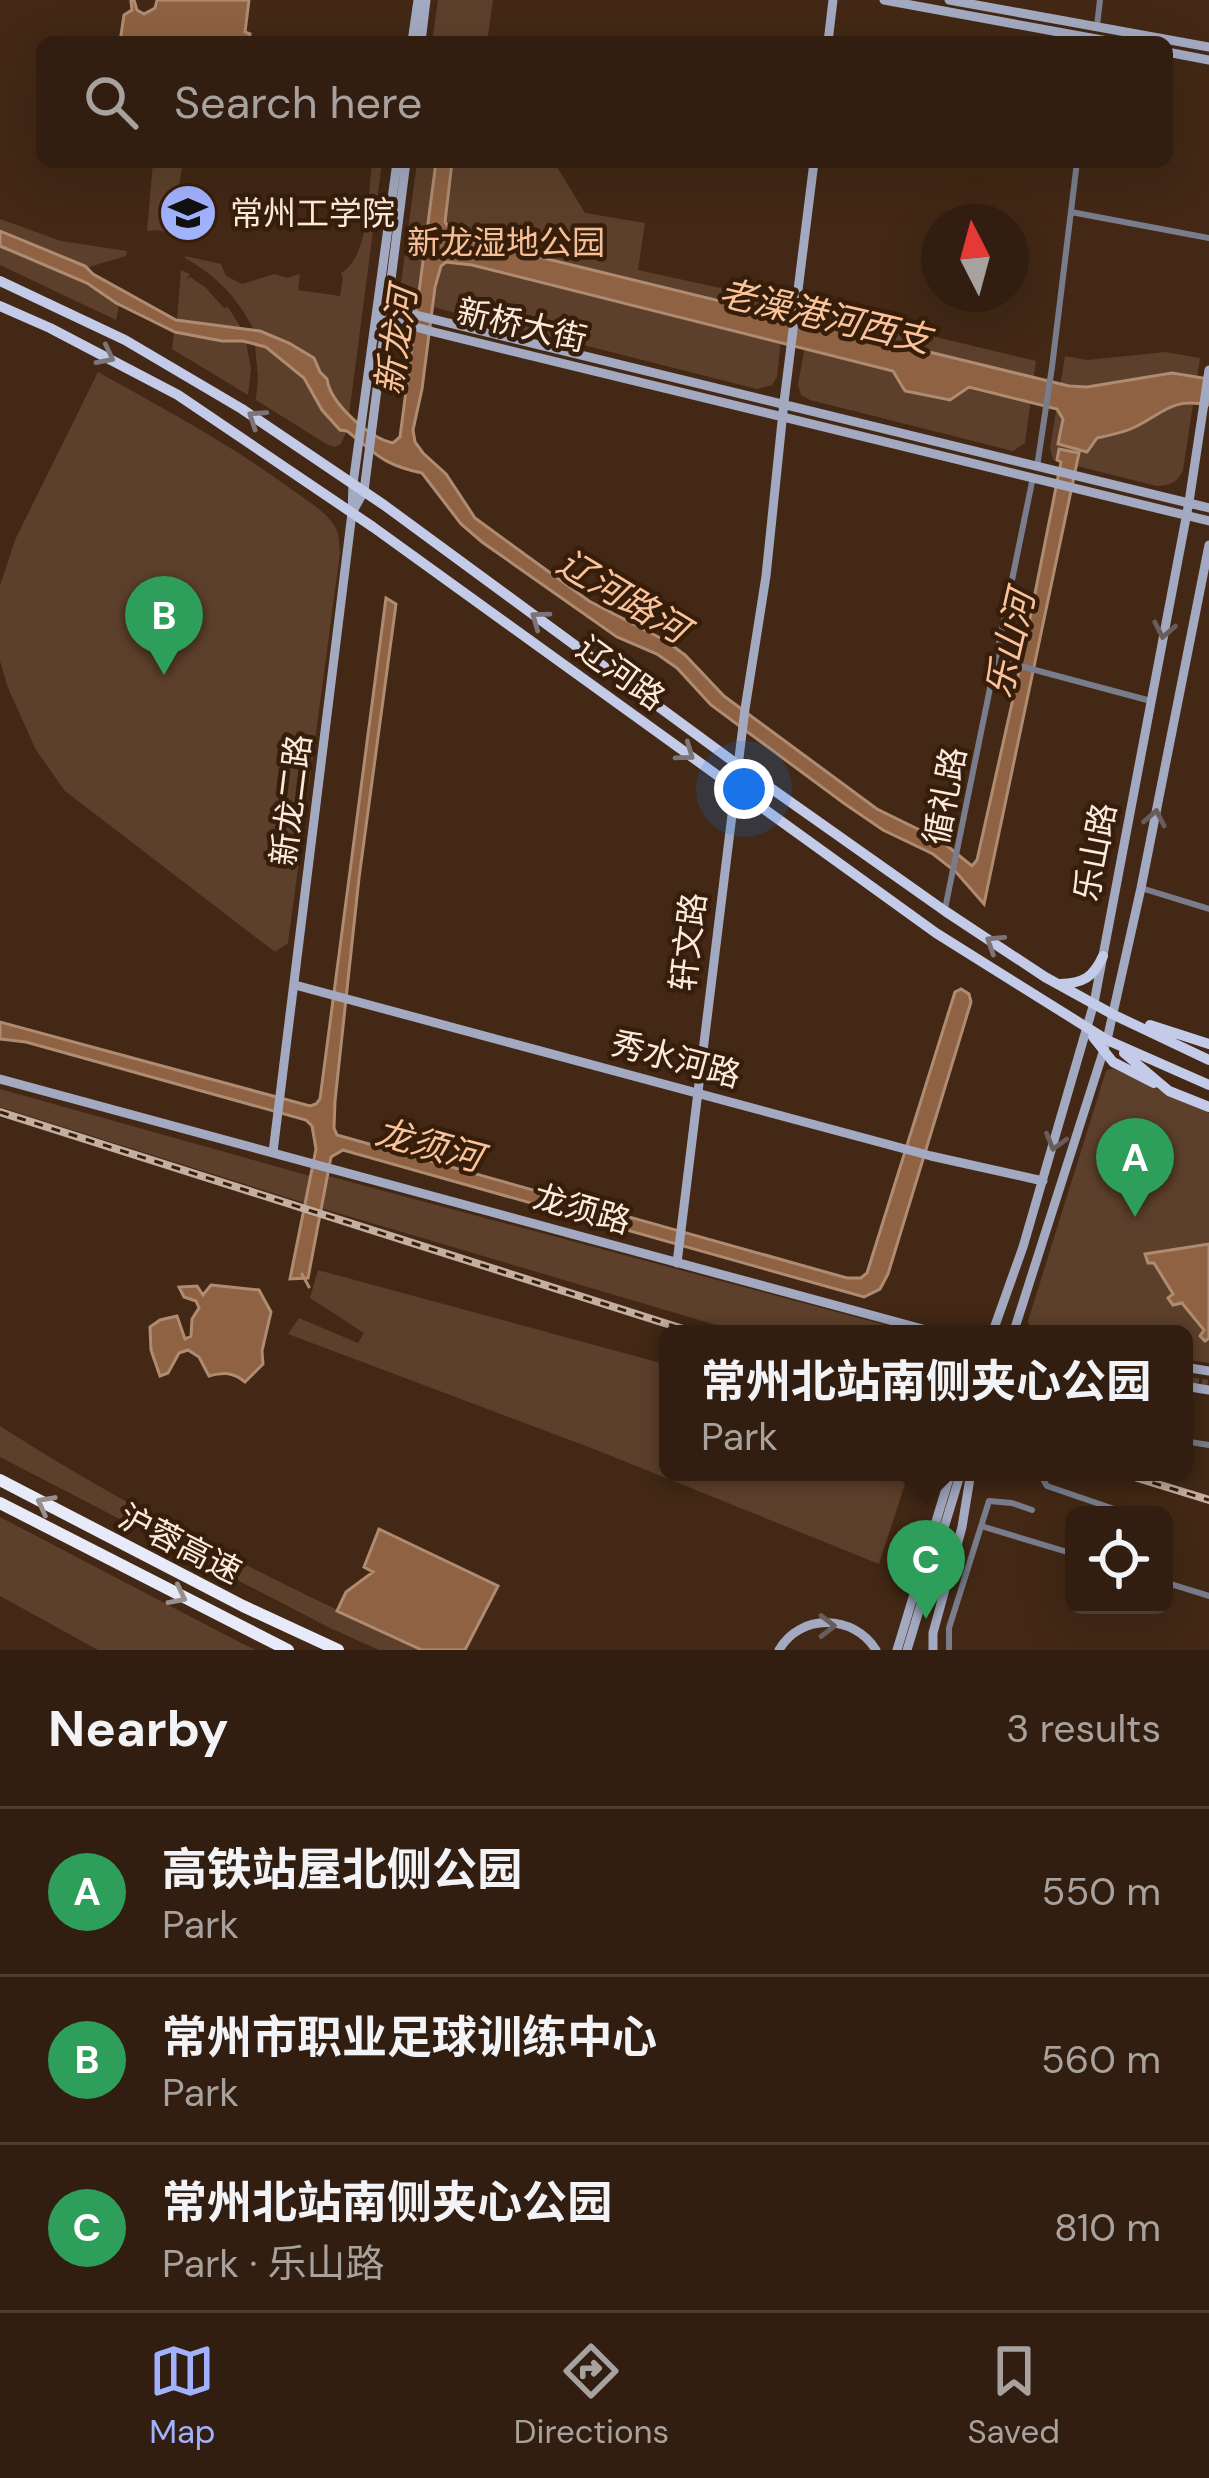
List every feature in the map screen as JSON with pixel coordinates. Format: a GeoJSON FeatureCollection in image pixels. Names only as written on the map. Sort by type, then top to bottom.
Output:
{"type":"FeatureCollection","features":[{"type":"Feature","properties":{"kind":"highway","name":"沪蓉高速"},"geometry":{"type":"LineString","coordinates":[[0,1480],[338,1650]]}},
{"type":"Feature","properties":{"kind":"highway","name":"沪蓉高速"},"geometry":{"type":"LineString","coordinates":[[0,1503],[288,1650]]}},
{"type":"Feature","properties":{"kind":"main road","name":"辽河路"},"geometry":{"type":"LineString","coordinates":[[0,281],[152,355],[242,409],[945,911],[1058,984],[1209,1060]]}},
{"type":"Feature","properties":{"kind":"main road","name":"辽河路"},"geometry":{"type":"LineString","coordinates":[[0,306],[178,395],[352,513],[936,933],[1105,1045],[1209,1085]]}},
{"type":"Feature","properties":{"kind":"main road"},"geometry":{"type":"LineString","coordinates":[[1058,984],[1086,980],[1103,956]]}},
{"type":"Feature","properties":{"kind":"main road"},"geometry":{"type":"LineString","coordinates":[[1112,1014],[1209,1044]]}},
{"type":"Feature","properties":{"kind":"main road"},"geometry":{"type":"LineString","coordinates":[[1105,1045],[1169,1091],[1209,1107]]}},
{"type":"Feature","properties":{"kind":"street"},"geometry":{"type":"LineString","coordinates":[[418,36],[422,0]]}},
{"type":"Feature","properties":{"kind":"street"},"geometry":{"type":"LineString","coordinates":[[829,36],[833,0]]}},
{"type":"Feature","properties":{"kind":"street"},"geometry":{"type":"LineString","coordinates":[[884,0],[1095,36]]}},
{"type":"Feature","properties":{"kind":"street"},"geometry":{"type":"LineString","coordinates":[[949,0],[1095,36]]}},
{"type":"Feature","properties":{"kind":"street"},"geometry":{"type":"LineString","coordinates":[[1095,36],[1100,0]]}},
{"type":"Feature","properties":{"kind":"street"},"geometry":{"type":"LineString","coordinates":[[1173,43],[1209,46]]}},
{"type":"Feature","properties":{"kind":"street"},"geometry":{"type":"LineString","coordinates":[[1173,53],[1209,60]]}},
{"type":"Feature","properties":{"kind":"street"},"geometry":{"type":"LineString","coordinates":[[352,513],[400,168]]}},
{"type":"Feature","properties":{"kind":"street"},"geometry":{"type":"LineString","coordinates":[[783,408],[813,168]]}},
{"type":"Feature","properties":{"kind":"street"},"geometry":{"type":"LineString","coordinates":[[1076,168],[1070,212],[1209,238]]}},
{"type":"Feature","properties":{"kind":"street","name":"循礼路"},"geometry":{"type":"LineString","coordinates":[[945,911],[1035,472],[1070,212]]}},
{"type":"Feature","properties":{"kind":"street","name":"新桥大街"},"geometry":{"type":"LineString","coordinates":[[383,313],[783,408],[1209,520]]}},
{"type":"Feature","properties":{"kind":"street","name":"乐山路"},"geometry":{"type":"LineString","coordinates":[[995,1325],[1094,1004],[1209,372]]}},
{"type":"Feature","properties":{"kind":"street","name":"轩文路"},"geometry":{"type":"LineString","coordinates":[[677,1263],[734,789],[766,576],[783,408]]}},
{"type":"Feature","properties":{"kind":"street","name":"新桥大街"},"geometry":{"type":"LineString","coordinates":[[1085,484],[1209,508]]}},
{"type":"Feature","properties":{"kind":"street","name":"新龙二路"},"geometry":{"type":"LineString","coordinates":[[273,1152],[352,513]]}},
{"type":"Feature","properties":{"kind":"street","name":"乐山路"},"geometry":{"type":"LineString","coordinates":[[1015,1325],[1105,1045],[1142,888],[1209,545]]}},
{"type":"Feature","properties":{"kind":"street"},"geometry":{"type":"LineString","coordinates":[[997,660],[1151,701]]}},
{"type":"Feature","properties":{"kind":"street"},"geometry":{"type":"LineString","coordinates":[[1142,888],[1209,909]]}},
{"type":"Feature","properties":{"kind":"street","name":"秀水河路"},"geometry":{"type":"LineString","coordinates":[[295,985],[931,1156],[1043,1181]]}},
{"type":"Feature","properties":{"kind":"street","name":"龙须路"},"geometry":{"type":"LineString","coordinates":[[0,1079],[908,1325]]}},
{"type":"Feature","properties":{"kind":"street"},"geometry":{"type":"LineString","coordinates":[[897,1650],[948,1481]]}},
{"type":"Feature","properties":{"kind":"street"},"geometry":{"type":"LineString","coordinates":[[907,1650],[958,1481]]}},
{"type":"Feature","properties":{"kind":"street"},"geometry":{"type":"LineString","coordinates":[[933,1650],[970,1481]]}},
{"type":"Feature","properties":{"kind":"street"},"geometry":{"type":"LineString","coordinates":[[1044,1481],[1106,1506]]}},
{"type":"Feature","properties":{"kind":"street"},"geometry":{"type":"LineString","coordinates":[[949,1650],[949,1628],[989,1501],[1032,1510]]}},
{"type":"Feature","properties":{"kind":"street"},"geometry":{"type":"LineString","coordinates":[[981,1526],[1065,1551]]}},
{"type":"Feature","properties":{"kind":"street"},"geometry":{"type":"LineString","coordinates":[[1173,1585],[1209,1596]]}},
{"type":"Feature","properties":{"kind":"street"},"geometry":{"type":"LineString","coordinates":[[779,1650],[786,1639],[819,1622],[858,1631],[876,1650]]}},
{"type":"Feature","properties":{"kind":"green space"},"geometry":{"type":"Polygon","coordinates":[[[438,0],[493,0],[488,36],[433,36],[438,0]]]}},
{"type":"Feature","properties":{"kind":"green space"},"geometry":{"type":"Polygon","coordinates":[[[152,168],[182,168],[171,234],[147,231],[152,168]]]}},
{"type":"Feature","properties":{"kind":"green space"},"geometry":{"type":"Polygon","coordinates":[[[371,168],[381,168],[349,415],[329,393],[327,379],[312,358],[283,340],[254,330],[225,288],[185,256],[221,264],[226,276],[242,284],[275,274],[287,278],[300,274],[298,290],[340,296],[341,273],[358,253],[371,168]]]}},
{"type":"Feature","properties":{"kind":"green space","name":"新龙湿地公园"},"geometry":{"type":"Polygon","coordinates":[[[416,168],[558,168],[585,213],[645,223],[638,270],[785,302],[777,377],[772,385],[757,389],[409,301],[401,294],[416,168]]]}},
{"type":"Feature","properties":{"kind":"green space"},"geometry":{"type":"Polygon","coordinates":[[[0,219],[61,241],[127,251],[126,256],[89,267],[92,273],[0,231],[0,219]]]}},
{"type":"Feature","properties":{"kind":"green space"},"geometry":{"type":"Polygon","coordinates":[[[0,246],[87,283],[119,305],[116,320],[0,265],[0,246]]]}},
{"type":"Feature","properties":{"kind":"green space"},"geometry":{"type":"Polygon","coordinates":[[[181,270],[190,274],[186,280],[190,277],[228,307],[241,328],[177,320],[181,270]]]}},
{"type":"Feature","properties":{"kind":"green space"},"geometry":{"type":"Polygon","coordinates":[[[812,307],[1036,361],[1025,443],[1013,451],[801,395],[798,385],[812,307]]]}},
{"type":"Feature","properties":{"kind":"green space"},"geometry":{"type":"Polygon","coordinates":[[[174,333],[246,342],[251,369],[248,395],[172,349],[174,333]]]}},
{"type":"Feature","properties":{"kind":"green space"},"geometry":{"type":"Polygon","coordinates":[[[255,345],[294,368],[340,430],[347,430],[341,444],[328,445],[256,400],[255,345]]]}},
{"type":"Feature","properties":{"kind":"green space"},"geometry":{"type":"Polygon","coordinates":[[[1166,352],[1200,358],[1183,470],[1176,481],[1157,486],[1053,460],[1050,448],[1065,356],[1087,360],[1166,352]]]}},
{"type":"Feature","properties":{"kind":"green space"},"geometry":{"type":"Polygon","coordinates":[[[98,372],[268,473],[320,510],[337,532],[340,553],[288,943],[275,952],[65,791],[36,750],[8,688],[0,661],[0,586],[15,540],[98,372]]]}},
{"type":"Feature","properties":{"kind":"green space"},"geometry":{"type":"Polygon","coordinates":[[[1113,1068],[1209,1113],[1209,1363],[1193,1360],[1193,1325],[1029,1325],[1106,1071],[1113,1068]]]}},
{"type":"Feature","properties":{"kind":"green space"},"geometry":{"type":"Polygon","coordinates":[[[0,1089],[310,1176],[305,1203],[0,1107],[0,1089]]]}},
{"type":"Feature","properties":{"kind":"green space"},"geometry":{"type":"Polygon","coordinates":[[[328,1176],[885,1325],[716,1325],[321,1208],[328,1176]]]}},
{"type":"Feature","properties":{"kind":"green space"},"geometry":{"type":"Polygon","coordinates":[[[318,1270],[659,1363],[659,1475],[288,1334],[299,1318],[358,1343],[364,1333],[310,1298],[318,1270]]]}},
{"type":"Feature","properties":{"kind":"green space"},"geometry":{"type":"Polygon","coordinates":[[[0,1426],[207,1545],[422,1650],[379,1650],[330,1628],[0,1457],[0,1426]]]}},
{"type":"Feature","properties":{"kind":"green space"},"geometry":{"type":"Polygon","coordinates":[[[673,1481],[906,1481],[879,1564],[673,1481]]]}},
{"type":"Feature","properties":{"kind":"green space"},"geometry":{"type":"Polygon","coordinates":[[[0,1517],[256,1650],[98,1650],[0,1596],[0,1517]]]}},
{"type":"Feature","properties":{"kind":"shaded area"},"geometry":{"type":"Polygon","coordinates":[[[157,0],[249,0],[245,32],[250,36],[121,36],[131,1],[144,14],[155,8],[157,0]]]}},
{"type":"Feature","properties":{"kind":"shaded area"},"geometry":{"type":"Polygon","coordinates":[[[435,168],[451,168],[445,222],[461,238],[1069,386],[1172,373],[1209,379],[1209,405],[1170,407],[1130,429],[1097,438],[1087,452],[1058,444],[1063,419],[1057,409],[969,387],[950,400],[905,391],[893,371],[472,265],[446,262],[441,266],[413,430],[415,442],[446,474],[475,518],[589,601],[666,641],[724,696],[877,809],[940,840],[972,866],[1023,654],[1061,462],[1057,460],[1059,449],[1079,453],[984,904],[933,854],[883,830],[711,705],[677,668],[617,637],[482,542],[461,524],[422,473],[389,463],[340,430],[304,378],[266,347],[175,332],[87,283],[0,246],[0,231],[85,266],[176,320],[260,331],[289,343],[314,358],[335,398],[352,418],[383,440],[393,443],[400,437],[435,168]]]}},
{"type":"Feature","properties":{"kind":"shaded area"},"geometry":{"type":"Polygon","coordinates":[[[386,598],[396,604],[359,878],[335,1101],[337,1135],[847,1278],[861,1278],[867,1273],[955,992],[961,989],[971,1002],[880,1289],[864,1297],[343,1150],[331,1157],[308,1278],[290,1279],[316,1149],[312,1126],[306,1120],[26,1042],[0,1039],[0,1022],[316,1104],[386,598]]]}},
{"type":"Feature","properties":{"kind":"shaded area"},"geometry":{"type":"Polygon","coordinates":[[[1209,1244],[1209,1338],[1205,1341],[1200,1336],[1204,1330],[1182,1303],[1173,1305],[1168,1298],[1173,1294],[1145,1254],[1209,1244]]]}},
{"type":"Feature","properties":{"kind":"shaded area"},"geometry":{"type":"Polygon","coordinates":[[[211,1285],[259,1290],[271,1312],[263,1364],[245,1382],[228,1374],[209,1376],[199,1357],[188,1350],[179,1353],[168,1373],[160,1376],[151,1350],[150,1327],[177,1316],[185,1339],[191,1336],[192,1319],[199,1308],[179,1287],[197,1286],[203,1295],[211,1285]]]}},
{"type":"Feature","properties":{"kind":"shaded area"},"geometry":{"type":"Polygon","coordinates":[[[379,1529],[498,1586],[465,1650],[422,1650],[337,1611],[346,1592],[373,1572],[364,1567],[379,1529]]]}},
{"type":"Feature","properties":{"kind":"waterway"},"geometry":{"type":"LineString","coordinates":[[302,1274],[309,1287]]}},
{"type":"Feature","properties":{"kind":"tunnel"},"geometry":{"type":"LineString","coordinates":[[1193,1380],[1209,1383]]}},
{"type":"Feature","properties":{"kind":"railway"},"geometry":{"type":"LineString","coordinates":[[0,1112],[671,1325]]}},
{"type":"Feature","properties":{"kind":"railway"},"geometry":{"type":"LineString","coordinates":[[1147,1481],[1209,1500]]}},
{"type":"Feature","properties":{"kind":"place","name":"常州工学院"},"geometry":{"type":"Point","coordinates":[188,213]}},
{"type":"Feature","properties":{"kind":"place","name":"常州市职业足球训练中心"},"geometry":{"type":"Point","coordinates":[164,675]}},
{"type":"Feature","properties":{"kind":"place","name":"高铁站屋北侧公园"},"geometry":{"type":"Point","coordinates":[1135,1217]}},
{"type":"Feature","properties":{"kind":"place","name":"常州北站南侧夹心公园"},"geometry":{"type":"Point","coordinates":[926,1619]}},
{"type":"Feature","properties":{"kind":"water label","name":"老澡港河西支"},"geometry":{"type":"Point","coordinates":[825,316]}},
{"type":"Feature","properties":{"kind":"water label","name":"新龙河"},"geometry":{"type":"Point","coordinates":[396,341]}},
{"type":"Feature","properties":{"kind":"water label","name":"辽河路河"},"geometry":{"type":"Point","coordinates":[623,596]}},
{"type":"Feature","properties":{"kind":"water label","name":"乐山河"},"geometry":{"type":"Point","coordinates":[1010,644]}},
{"type":"Feature","properties":{"kind":"water label","name":"龙须河"},"geometry":{"type":"Point","coordinates":[429,1145]}}]}
